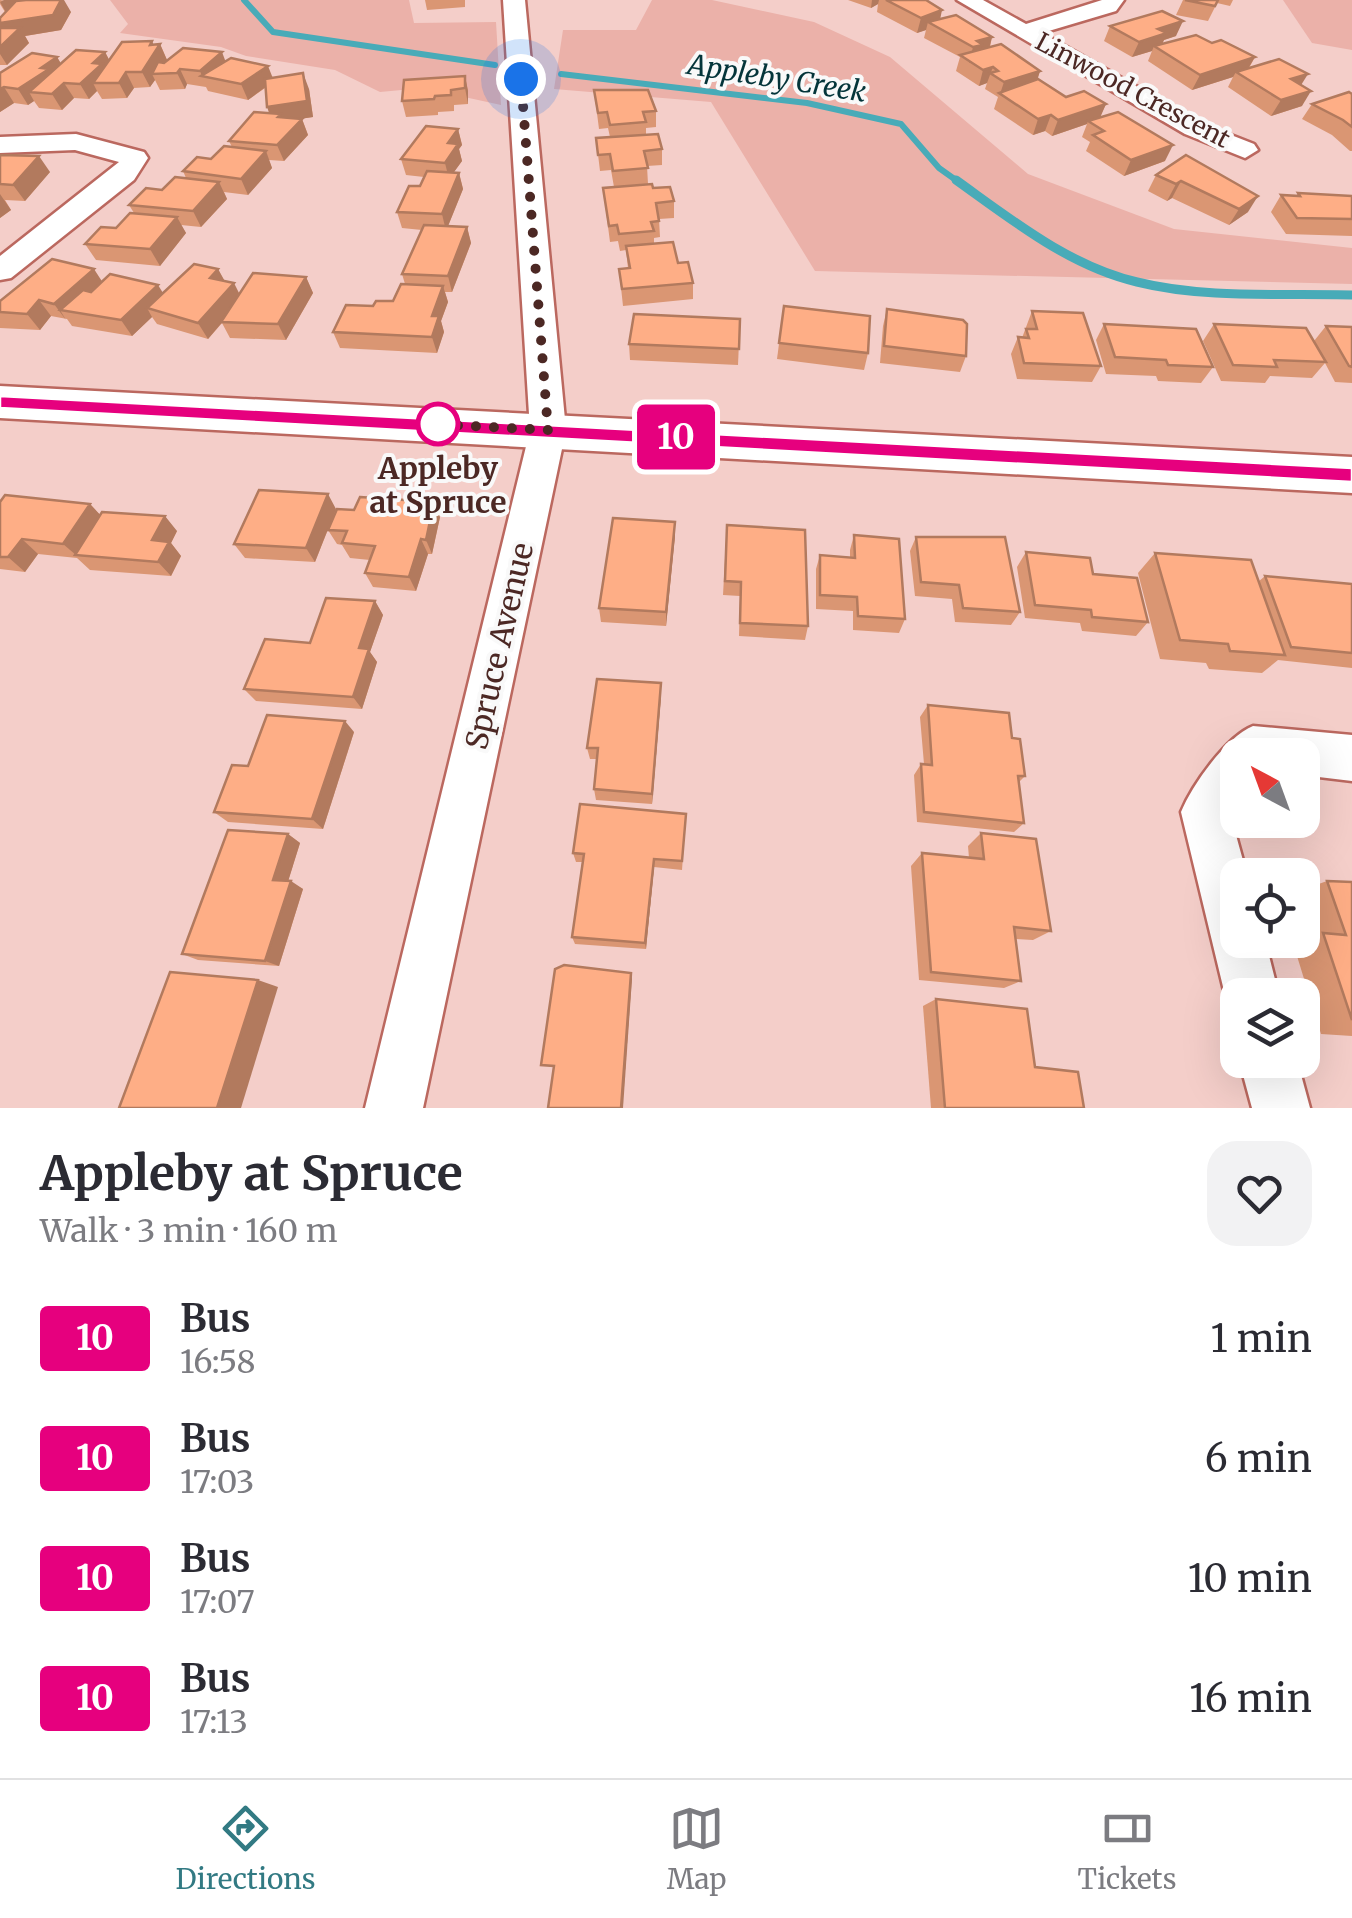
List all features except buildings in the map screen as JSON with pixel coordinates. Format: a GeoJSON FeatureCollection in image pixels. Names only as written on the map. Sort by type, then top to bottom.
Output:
{"type":"FeatureCollection","features":[{"type":"Feature","properties":{"kind":"main road"},"geometry":{"type":"LineString","coordinates":[[0,402],[1352,474]]}},
{"type":"Feature","properties":{"kind":"street","name":"Spruce Avenue"},"geometry":{"type":"LineString","coordinates":[[394,1108],[548,430],[514,0]]}},
{"type":"Feature","properties":{"kind":"street","name":"Linwood Crescent"},"geometry":{"type":"LineString","coordinates":[[968,0],[1194,129],[1245,150]]}},
{"type":"Feature","properties":{"kind":"street"},"geometry":{"type":"LineString","coordinates":[[1025,31],[1108,6],[1113,0]]}},
{"type":"Feature","properties":{"kind":"street"},"geometry":{"type":"LineString","coordinates":[[0,145],[76,142],[136,158],[124,174],[0,271]]}},
{"type":"Feature","properties":{"kind":"street"},"geometry":{"type":"LineString","coordinates":[[1320,755],[1352,758]]}},
{"type":"Feature","properties":{"kind":"street"},"geometry":{"type":"LineString","coordinates":[[1220,792],[1205,812],[1220,870]]}},
{"type":"Feature","properties":{"kind":"street"},"geometry":{"type":"LineString","coordinates":[[1273,1078],[1281,1108]]}},
{"type":"Feature","properties":{"kind":"shaded area"},"geometry":{"type":"Polygon","coordinates":[[[110,0],[409,0],[414,23],[496,22],[501,105],[423,88],[380,92],[335,70],[246,56],[221,47],[120,33],[128,24],[110,0]]]}},
{"type":"Feature","properties":{"kind":"shaded area"},"geometry":{"type":"Polygon","coordinates":[[[652,0],[712,0],[814,22],[890,57],[1028,174],[1174,229],[1352,248],[1352,284],[815,271],[711,102],[554,89],[563,30],[636,30],[652,0]]]}},
{"type":"Feature","properties":{"kind":"shaded area"},"geometry":{"type":"Polygon","coordinates":[[[1283,0],[1352,0],[1352,50],[1312,43],[1283,0]]]}},
{"type":"Feature","properties":{"kind":"waterway","name":"Appleby Creek"},"geometry":{"type":"LineString","coordinates":[[244,0],[273,32],[495,65]]}},
{"type":"Feature","properties":{"kind":"waterway","name":"Appleby Creek"},"geometry":{"type":"LineString","coordinates":[[561,74],[807,103],[901,124],[939,168],[960,183]]}},
{"type":"Feature","properties":{"kind":"waterway","name":"Appleby Creek"},"geometry":{"type":"LineString","coordinates":[[956,180],[1020,226],[1112,275],[1163,287],[1216,293],[1352,295]]}},
{"type":"Feature","properties":{"kind":"bus line","name":"10"},"geometry":{"type":"LineString","coordinates":[[0,402],[1352,475]]}},
{"type":"Feature","properties":{"kind":"place","name":"Appleby at Spruce"},"geometry":{"type":"Point","coordinates":[438,424]}},
{"type":"Feature","properties":{"kind":"route"},"geometry":{"type":"LineString","coordinates":[[438,424],[430,424],[548,430],[521,79]]}}]}
